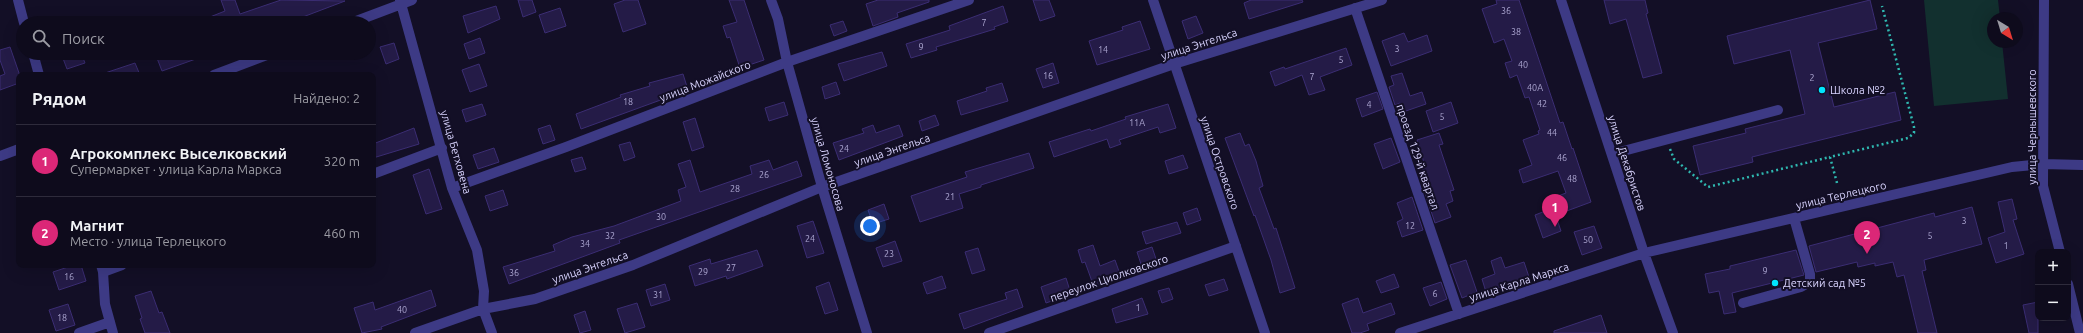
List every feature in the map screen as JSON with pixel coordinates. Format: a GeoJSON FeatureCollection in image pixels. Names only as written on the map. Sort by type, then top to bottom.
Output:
{"type":"FeatureCollection","features":[{"type":"Feature","properties":{"kind":"street"},"geometry":{"type":"LineString","coordinates":[[18,0],[22,16]]}},
{"type":"Feature","properties":{"kind":"street"},"geometry":{"type":"LineString","coordinates":[[368,16],[401,2],[412,0]]}},
{"type":"Feature","properties":{"kind":"street","name":"улица Ломоносова"},"geometry":{"type":"LineString","coordinates":[[771,0],[778,19],[787,62],[822,187],[867,333]]}},
{"type":"Feature","properties":{"kind":"street","name":"улица Можайского"},"geometry":{"type":"LineString","coordinates":[[452,188],[566,147],[787,62],[969,0]]}},
{"type":"Feature","properties":{"kind":"street","name":"улица Островского"},"geometry":{"type":"LineString","coordinates":[[1153,0],[1266,333]]}},
{"type":"Feature","properties":{"kind":"street","name":"улица Энгельса"},"geometry":{"type":"LineString","coordinates":[[415,333],[483,309],[535,298],[633,265],[822,187],[1174,64],[1382,0]]}},
{"type":"Feature","properties":{"kind":"street","name":"улица Декабристов"},"geometry":{"type":"LineString","coordinates":[[1561,0],[1644,253],[1673,333]]}},
{"type":"Feature","properties":{"kind":"street","name":"улица Чернышевского"},"geometry":{"type":"LineString","coordinates":[[2044,0],[2043,186],[2059,249]]}},
{"type":"Feature","properties":{"kind":"street","name":"улица Бетховена"},"geometry":{"type":"LineString","coordinates":[[401,2],[452,188],[477,250],[484,291],[483,309],[492,333]]}},
{"type":"Feature","properties":{"kind":"street","name":"проезд 129-й квартал"},"geometry":{"type":"LineString","coordinates":[[1355,8],[1459,314]]}},
{"type":"Feature","properties":{"kind":"street"},"geometry":{"type":"LineString","coordinates":[[35,60],[38,72]]}},
{"type":"Feature","properties":{"kind":"street"},"geometry":{"type":"LineString","coordinates":[[222,72],[254,60]]}},
{"type":"Feature","properties":{"kind":"street"},"geometry":{"type":"LineString","coordinates":[[1612,154],[1778,110]]}},
{"type":"Feature","properties":{"kind":"street"},"geometry":{"type":"LineString","coordinates":[[376,173],[442,148]]}},
{"type":"Feature","properties":{"kind":"street"},"geometry":{"type":"LineString","coordinates":[[0,156],[16,150]]}},
{"type":"Feature","properties":{"kind":"street","name":"улица Терлецкого"},"geometry":{"type":"LineString","coordinates":[[1644,253],[2012,166],[2043,164],[2083,165]]}},
{"type":"Feature","properties":{"kind":"street"},"geometry":{"type":"LineString","coordinates":[[1743,303],[1801,287],[1810,282],[1810,274],[1794,218]]}},
{"type":"Feature","properties":{"kind":"street","name":"переулок Циолковского"},"geometry":{"type":"LineString","coordinates":[[989,333],[1236,246]]}},
{"type":"Feature","properties":{"kind":"street","name":"улица Карла Маркса"},"geometry":{"type":"LineString","coordinates":[[1400,333],[1644,253]]}},
{"type":"Feature","properties":{"kind":"street"},"geometry":{"type":"LineString","coordinates":[[102,268],[105,304],[113,333]]}},
{"type":"Feature","properties":{"kind":"street"},"geometry":{"type":"LineString","coordinates":[[2068,285],[2080,333]]}},
{"type":"Feature","properties":{"kind":"street"},"geometry":{"type":"LineString","coordinates":[[79,333],[110,322]]}},
{"type":"Feature","properties":{"kind":"path"},"geometry":{"type":"LineString","coordinates":[[1667,139],[1674,159],[1708,186],[1908,138],[1914,133],[1914,127],[1882,6]]}},
{"type":"Feature","properties":{"kind":"path"},"geometry":{"type":"LineString","coordinates":[[1830,157],[1837,183]]}},
{"type":"Feature","properties":{"kind":"green space"},"geometry":{"type":"Polygon","coordinates":[[[1924,0],[1998,0],[1999,12],[1987,12],[1987,48],[2003,48],[2008,99],[1934,106],[1924,0]]]}},
{"type":"Feature","properties":{"kind":"building"},"geometry":{"type":"Polygon","coordinates":[[[221,0],[235,0],[240,14],[281,0],[345,1],[305,16],[212,16],[225,11],[221,0]]]}},
{"type":"Feature","properties":{"kind":"building"},"geometry":{"type":"Polygon","coordinates":[[[518,0],[532,0],[536,12],[523,17],[518,0]]]}},
{"type":"Feature","properties":{"kind":"building"},"geometry":{"type":"Polygon","coordinates":[[[625,0],[638,0],[646,24],[623,32],[614,4],[625,0]]]}},
{"type":"Feature","properties":{"kind":"building"},"geometry":{"type":"Polygon","coordinates":[[[729,0],[744,0],[764,60],[740,68],[730,37],[727,38],[723,26],[737,22],[729,0]]]}},
{"type":"Feature","properties":{"kind":"building"},"geometry":{"type":"Polygon","coordinates":[[[878,0],[929,0],[929,2],[897,13],[898,17],[873,26],[866,4],[878,0]]]}},
{"type":"Feature","properties":{"kind":"building"},"geometry":{"type":"Polygon","coordinates":[[[1033,0],[1049,0],[1055,16],[1040,21],[1033,0]]]}},
{"type":"Feature","properties":{"kind":"building"},"geometry":{"type":"Polygon","coordinates":[[[1251,0],[1302,0],[1303,2],[1249,19],[1244,3],[1251,0]]]}},
{"type":"Feature","properties":{"kind":"building"},"geometry":{"type":"Polygon","coordinates":[[[1496,0],[1519,0],[1560,123],[1563,122],[1591,202],[1564,212],[1558,196],[1566,193],[1558,171],[1523,183],[1519,170],[1532,165],[1523,140],[1539,134],[1538,131],[1540,130],[1529,97],[1525,98],[1517,75],[1510,78],[1505,63],[1512,61],[1504,39],[1494,43],[1482,9],[1497,4],[1496,0]]]}},
{"type":"Feature","properties":{"kind":"building"},"geometry":{"type":"Polygon","coordinates":[[[1604,0],[1645,0],[1648,13],[1646,14],[1662,73],[1643,78],[1626,19],[1610,24],[1604,0]]]}},
{"type":"Feature","properties":{"kind":"building"},"geometry":{"type":"Polygon","coordinates":[[[1870,0],[1877,29],[1818,43],[1834,107],[1895,92],[1901,120],[1752,157],[1753,162],[1700,175],[1693,146],[1746,133],[1745,129],[1805,114],[1790,50],[1734,64],[1727,36],[1870,0]]]}},
{"type":"Feature","properties":{"kind":"building"},"geometry":{"type":"Polygon","coordinates":[[[496,6],[500,19],[468,33],[463,16],[496,6]]]}},
{"type":"Feature","properties":{"kind":"building"},"geometry":{"type":"Polygon","coordinates":[[[1003,6],[1008,22],[994,27],[995,29],[936,47],[937,50],[911,58],[906,44],[950,30],[949,26],[1003,6]]]}},
{"type":"Feature","properties":{"kind":"building"},"geometry":{"type":"Polygon","coordinates":[[[560,8],[566,26],[545,33],[539,15],[560,8]]]}},
{"type":"Feature","properties":{"kind":"building"},"geometry":{"type":"Polygon","coordinates":[[[1196,16],[1203,33],[1188,39],[1182,21],[1196,16]]]}},
{"type":"Feature","properties":{"kind":"building"},"geometry":{"type":"Polygon","coordinates":[[[843,21],[847,31],[834,36],[830,25],[843,21]]]}},
{"type":"Feature","properties":{"kind":"building"},"geometry":{"type":"Polygon","coordinates":[[[1140,21],[1150,49],[1097,65],[1089,41],[1123,30],[1122,27],[1140,21]]]}},
{"type":"Feature","properties":{"kind":"building"},"geometry":{"type":"Polygon","coordinates":[[[1404,33],[1408,42],[1427,35],[1432,51],[1391,66],[1382,41],[1404,33]]]}},
{"type":"Feature","properties":{"kind":"building"},"geometry":{"type":"Polygon","coordinates":[[[480,38],[485,53],[469,59],[464,44],[480,38]]]}},
{"type":"Feature","properties":{"kind":"building"},"geometry":{"type":"Polygon","coordinates":[[[394,43],[399,59],[386,64],[380,47],[394,43]]]}},
{"type":"Feature","properties":{"kind":"building"},"geometry":{"type":"Polygon","coordinates":[[[10,47],[19,72],[16,72],[16,84],[0,90],[0,76],[5,74],[0,60],[0,50],[10,47]]]}},
{"type":"Feature","properties":{"kind":"building"},"geometry":{"type":"Polygon","coordinates":[[[1346,48],[1352,65],[1320,77],[1325,90],[1309,95],[1302,75],[1275,86],[1270,72],[1284,67],[1285,69],[1346,48]]]}},
{"type":"Feature","properties":{"kind":"building"},"geometry":{"type":"Polygon","coordinates":[[[882,52],[887,66],[844,81],[838,64],[882,52]]]}},
{"type":"Feature","properties":{"kind":"building"},"geometry":{"type":"Polygon","coordinates":[[[64,60],[84,60],[85,63],[67,69],[64,60]]]}},
{"type":"Feature","properties":{"kind":"building"},"geometry":{"type":"Polygon","coordinates":[[[158,60],[193,60],[162,71],[158,60]]]}},
{"type":"Feature","properties":{"kind":"building"},"geometry":{"type":"Polygon","coordinates":[[[135,63],[139,72],[108,72],[135,63]]]}},
{"type":"Feature","properties":{"kind":"building"},"geometry":{"type":"Polygon","coordinates":[[[1053,63],[1059,83],[1043,88],[1036,69],[1053,63]]]}},
{"type":"Feature","properties":{"kind":"building"},"geometry":{"type":"Polygon","coordinates":[[[479,64],[487,86],[470,92],[462,70],[479,64]]]}},
{"type":"Feature","properties":{"kind":"building"},"geometry":{"type":"Polygon","coordinates":[[[1402,73],[1410,96],[1422,92],[1426,104],[1403,112],[1400,103],[1395,105],[1389,87],[1394,85],[1391,76],[1402,73]]]}},
{"type":"Feature","properties":{"kind":"building"},"geometry":{"type":"Polygon","coordinates":[[[683,74],[688,90],[581,129],[576,114],[621,97],[620,95],[650,86],[649,83],[683,74]]]}},
{"type":"Feature","properties":{"kind":"building"},"geometry":{"type":"Polygon","coordinates":[[[836,82],[840,94],[825,99],[822,87],[836,82]]]}},
{"type":"Feature","properties":{"kind":"building"},"geometry":{"type":"Polygon","coordinates":[[[1002,83],[1008,101],[961,115],[957,101],[987,91],[986,88],[1002,83]]]}},
{"type":"Feature","properties":{"kind":"building"},"geometry":{"type":"Polygon","coordinates":[[[1377,92],[1383,109],[1362,117],[1356,99],[1377,92]]]}},
{"type":"Feature","properties":{"kind":"building"},"geometry":{"type":"Polygon","coordinates":[[[784,102],[788,115],[769,121],[765,108],[784,102]]]}},
{"type":"Feature","properties":{"kind":"building"},"geometry":{"type":"Polygon","coordinates":[[[1451,102],[1458,123],[1433,132],[1426,111],[1451,102]]]}},
{"type":"Feature","properties":{"kind":"building"},"geometry":{"type":"Polygon","coordinates":[[[482,104],[486,115],[466,122],[462,110],[482,104]]]}},
{"type":"Feature","properties":{"kind":"building"},"geometry":{"type":"Polygon","coordinates":[[[1168,104],[1176,128],[1160,133],[1158,127],[1119,140],[1121,144],[1110,148],[1107,139],[1054,157],[1049,142],[1090,129],[1091,131],[1126,119],[1125,117],[1168,104]]]}},
{"type":"Feature","properties":{"kind":"building"},"geometry":{"type":"Polygon","coordinates":[[[935,115],[939,125],[922,131],[919,121],[935,115]]]}},
{"type":"Feature","properties":{"kind":"building"},"geometry":{"type":"Polygon","coordinates":[[[695,118],[704,147],[692,151],[683,122],[695,118]]]}},
{"type":"Feature","properties":{"kind":"building"},"geometry":{"type":"Polygon","coordinates":[[[550,125],[555,140],[543,144],[538,129],[550,125]]]}},
{"type":"Feature","properties":{"kind":"building"},"geometry":{"type":"Polygon","coordinates":[[[873,125],[876,133],[899,125],[903,136],[839,160],[833,143],[864,133],[862,129],[873,125]]]}},
{"type":"Feature","properties":{"kind":"building"},"geometry":{"type":"Polygon","coordinates":[[[414,128],[419,144],[376,157],[376,143],[414,128]]]}},
{"type":"Feature","properties":{"kind":"building"},"geometry":{"type":"Polygon","coordinates":[[[1240,133],[1245,146],[1249,144],[1256,161],[1263,186],[1259,188],[1274,229],[1276,228],[1295,288],[1280,293],[1271,260],[1225,138],[1240,133]]]}},
{"type":"Feature","properties":{"kind":"building"},"geometry":{"type":"Polygon","coordinates":[[[1439,133],[1443,144],[1439,145],[1454,190],[1450,191],[1453,201],[1446,204],[1451,217],[1435,223],[1425,193],[1431,191],[1422,167],[1425,166],[1417,140],[1439,133]]]}},
{"type":"Feature","properties":{"kind":"building"},"geometry":{"type":"Polygon","coordinates":[[[1391,138],[1400,162],[1383,169],[1374,144],[1391,138]]]}},
{"type":"Feature","properties":{"kind":"building"},"geometry":{"type":"Polygon","coordinates":[[[630,142],[635,157],[624,161],[619,145],[630,142]]]}},
{"type":"Feature","properties":{"kind":"building"},"geometry":{"type":"Polygon","coordinates":[[[494,148],[499,162],[478,169],[473,155],[494,148]]]}},
{"type":"Feature","properties":{"kind":"building"},"geometry":{"type":"Polygon","coordinates":[[[1029,153],[1034,168],[981,185],[981,187],[959,194],[963,208],[920,222],[911,196],[967,177],[965,172],[1029,153]]]}},
{"type":"Feature","properties":{"kind":"building"},"geometry":{"type":"Polygon","coordinates":[[[1183,155],[1188,168],[1169,174],[1165,161],[1183,155]]]}},
{"type":"Feature","properties":{"kind":"building"},"geometry":{"type":"Polygon","coordinates":[[[582,157],[586,169],[575,172],[571,160],[582,157]]]}},
{"type":"Feature","properties":{"kind":"building"},"geometry":{"type":"Polygon","coordinates":[[[690,160],[700,192],[752,174],[750,166],[769,160],[773,170],[797,161],[802,176],[619,240],[620,243],[509,284],[503,267],[555,251],[553,245],[572,237],[614,226],[681,201],[678,190],[686,187],[678,164],[690,160]]]}},
{"type":"Feature","properties":{"kind":"building"},"geometry":{"type":"Polygon","coordinates":[[[429,169],[442,209],[426,214],[413,175],[429,169]]]}},
{"type":"Feature","properties":{"kind":"building"},"geometry":{"type":"Polygon","coordinates":[[[503,190],[508,205],[490,211],[485,196],[503,190]]]}},
{"type":"Feature","properties":{"kind":"building"},"geometry":{"type":"Polygon","coordinates":[[[1412,197],[1423,230],[1402,237],[1397,222],[1403,219],[1397,203],[1412,197]]]}},
{"type":"Feature","properties":{"kind":"building"},"geometry":{"type":"Polygon","coordinates":[[[2012,199],[2017,219],[2013,220],[2024,254],[1996,263],[1988,238],[2005,232],[1998,202],[2012,199]]]}},
{"type":"Feature","properties":{"kind":"building"},"geometry":{"type":"Polygon","coordinates":[[[884,204],[889,219],[873,224],[868,210],[884,204]]]}},
{"type":"Feature","properties":{"kind":"building"},"geometry":{"type":"Polygon","coordinates":[[[1972,207],[1982,244],[1924,260],[1926,270],[1922,271],[1937,333],[1918,333],[1904,275],[1897,277],[1893,262],[1875,266],[1875,263],[1858,267],[1857,262],[1816,272],[1809,246],[1934,213],[1935,217],[1972,207]]]}},
{"type":"Feature","properties":{"kind":"building"},"geometry":{"type":"Polygon","coordinates":[[[1197,208],[1201,220],[1187,225],[1183,213],[1197,208]]]}},
{"type":"Feature","properties":{"kind":"building"},"geometry":{"type":"Polygon","coordinates":[[[1553,208],[1561,231],[1543,238],[1535,215],[1553,208]]]}},
{"type":"Feature","properties":{"kind":"building"},"geometry":{"type":"Polygon","coordinates":[[[813,221],[824,253],[807,258],[797,226],[813,221]]]}},
{"type":"Feature","properties":{"kind":"building"},"geometry":{"type":"Polygon","coordinates":[[[1177,222],[1181,233],[1146,244],[1142,232],[1177,222]]]}},
{"type":"Feature","properties":{"kind":"building"},"geometry":{"type":"Polygon","coordinates":[[[1594,226],[1602,248],[1582,255],[1574,232],[1594,226]]]}},
{"type":"Feature","properties":{"kind":"building"},"geometry":{"type":"Polygon","coordinates":[[[895,241],[902,261],[883,267],[876,248],[895,241]]]}},
{"type":"Feature","properties":{"kind":"building"},"geometry":{"type":"Polygon","coordinates":[[[1093,245],[1100,266],[1115,260],[1121,277],[1094,287],[1085,262],[1082,263],[1078,250],[1093,245]]]}},
{"type":"Feature","properties":{"kind":"building"},"geometry":{"type":"Polygon","coordinates":[[[1152,247],[1157,262],[1142,267],[1137,252],[1152,247]]]}},
{"type":"Feature","properties":{"kind":"building"},"geometry":{"type":"Polygon","coordinates":[[[978,248],[985,270],[972,274],[965,252],[978,248]]]}},
{"type":"Feature","properties":{"kind":"building"},"geometry":{"type":"Polygon","coordinates":[[[757,250],[763,266],[727,279],[726,276],[695,286],[689,266],[710,259],[711,264],[757,250]]]}},
{"type":"Feature","properties":{"kind":"building"},"geometry":{"type":"Polygon","coordinates":[[[1796,250],[1804,275],[1732,293],[1736,312],[1724,314],[1719,291],[1709,293],[1705,274],[1730,269],[1730,266],[1796,250]]]}},
{"type":"Feature","properties":{"kind":"building"},"geometry":{"type":"Polygon","coordinates":[[[1501,257],[1505,268],[1524,262],[1529,277],[1486,292],[1482,279],[1495,274],[1491,261],[1501,257]]]}},
{"type":"Feature","properties":{"kind":"building"},"geometry":{"type":"Polygon","coordinates":[[[1466,260],[1477,292],[1462,298],[1450,265],[1466,260]]]}},
{"type":"Feature","properties":{"kind":"building"},"geometry":{"type":"Polygon","coordinates":[[[65,268],[82,268],[86,281],[59,290],[53,272],[65,268]]]}},
{"type":"Feature","properties":{"kind":"building"},"geometry":{"type":"Polygon","coordinates":[[[1394,274],[1399,287],[1381,293],[1376,281],[1394,274]]]}},
{"type":"Feature","properties":{"kind":"building"},"geometry":{"type":"Polygon","coordinates":[[[942,276],[946,288],[927,294],[923,283],[942,276]]]}},
{"type":"Feature","properties":{"kind":"building"},"geometry":{"type":"Polygon","coordinates":[[[1066,278],[1071,294],[1046,303],[1041,287],[1066,278]]]}},
{"type":"Feature","properties":{"kind":"building"},"geometry":{"type":"Polygon","coordinates":[[[1224,279],[1228,290],[1209,296],[1205,285],[1224,279]]]}},
{"type":"Feature","properties":{"kind":"building"},"geometry":{"type":"Polygon","coordinates":[[[829,282],[838,310],[825,314],[816,287],[829,282]]]}},
{"type":"Feature","properties":{"kind":"building"},"geometry":{"type":"Polygon","coordinates":[[[1441,282],[1447,299],[1430,306],[1423,288],[1441,282]]]}},
{"type":"Feature","properties":{"kind":"building"},"geometry":{"type":"Polygon","coordinates":[[[665,284],[670,300],[651,306],[646,290],[665,284]]]}},
{"type":"Feature","properties":{"kind":"building"},"geometry":{"type":"Polygon","coordinates":[[[1169,288],[1173,299],[1162,303],[1158,291],[1169,288]]]}},
{"type":"Feature","properties":{"kind":"building"},"geometry":{"type":"Polygon","coordinates":[[[1017,289],[1023,307],[964,329],[959,314],[1007,299],[1005,293],[1017,289]]]}},
{"type":"Feature","properties":{"kind":"building"},"geometry":{"type":"Polygon","coordinates":[[[431,290],[436,306],[381,327],[382,329],[362,333],[354,308],[373,302],[375,310],[431,290]]]}},
{"type":"Feature","properties":{"kind":"building"},"geometry":{"type":"Polygon","coordinates":[[[151,291],[159,313],[162,312],[170,333],[145,333],[135,296],[151,291]]]}},
{"type":"Feature","properties":{"kind":"building"},"geometry":{"type":"Polygon","coordinates":[[[1142,298],[1148,314],[1116,323],[1112,309],[1142,298]]]}},
{"type":"Feature","properties":{"kind":"building"},"geometry":{"type":"Polygon","coordinates":[[[1358,298],[1363,313],[1391,303],[1395,314],[1367,324],[1369,330],[1360,333],[1352,333],[1342,304],[1358,298]]]}},
{"type":"Feature","properties":{"kind":"building"},"geometry":{"type":"Polygon","coordinates":[[[637,303],[645,327],[625,333],[617,309],[637,303]]]}},
{"type":"Feature","properties":{"kind":"building"},"geometry":{"type":"Polygon","coordinates":[[[2035,303],[2035,321],[2038,321],[2038,333],[2029,333],[2023,305],[2035,303]]]}},
{"type":"Feature","properties":{"kind":"building"},"geometry":{"type":"Polygon","coordinates":[[[68,304],[75,325],[56,331],[49,310],[68,304]]]}},
{"type":"Feature","properties":{"kind":"building"},"geometry":{"type":"Polygon","coordinates":[[[585,311],[591,330],[580,333],[574,315],[585,311]]]}},
{"type":"Feature","properties":{"kind":"building"},"geometry":{"type":"Polygon","coordinates":[[[1601,315],[1607,333],[1554,333],[1554,331],[1601,315]]]}},
{"type":"Feature","properties":{"kind":"place","name":"Школа №2"},"geometry":{"type":"Point","coordinates":[1822,90]}},
{"type":"Feature","properties":{"kind":"place","name":"Агрокомплекс Выселковский"},"geometry":{"type":"Point","coordinates":[1555,227]}},
{"type":"Feature","properties":{"kind":"place","name":"Магнит"},"geometry":{"type":"Point","coordinates":[1867,254]}},
{"type":"Feature","properties":{"kind":"place","name":"Детский сад №5"},"geometry":{"type":"Point","coordinates":[1775,283]}}]}
